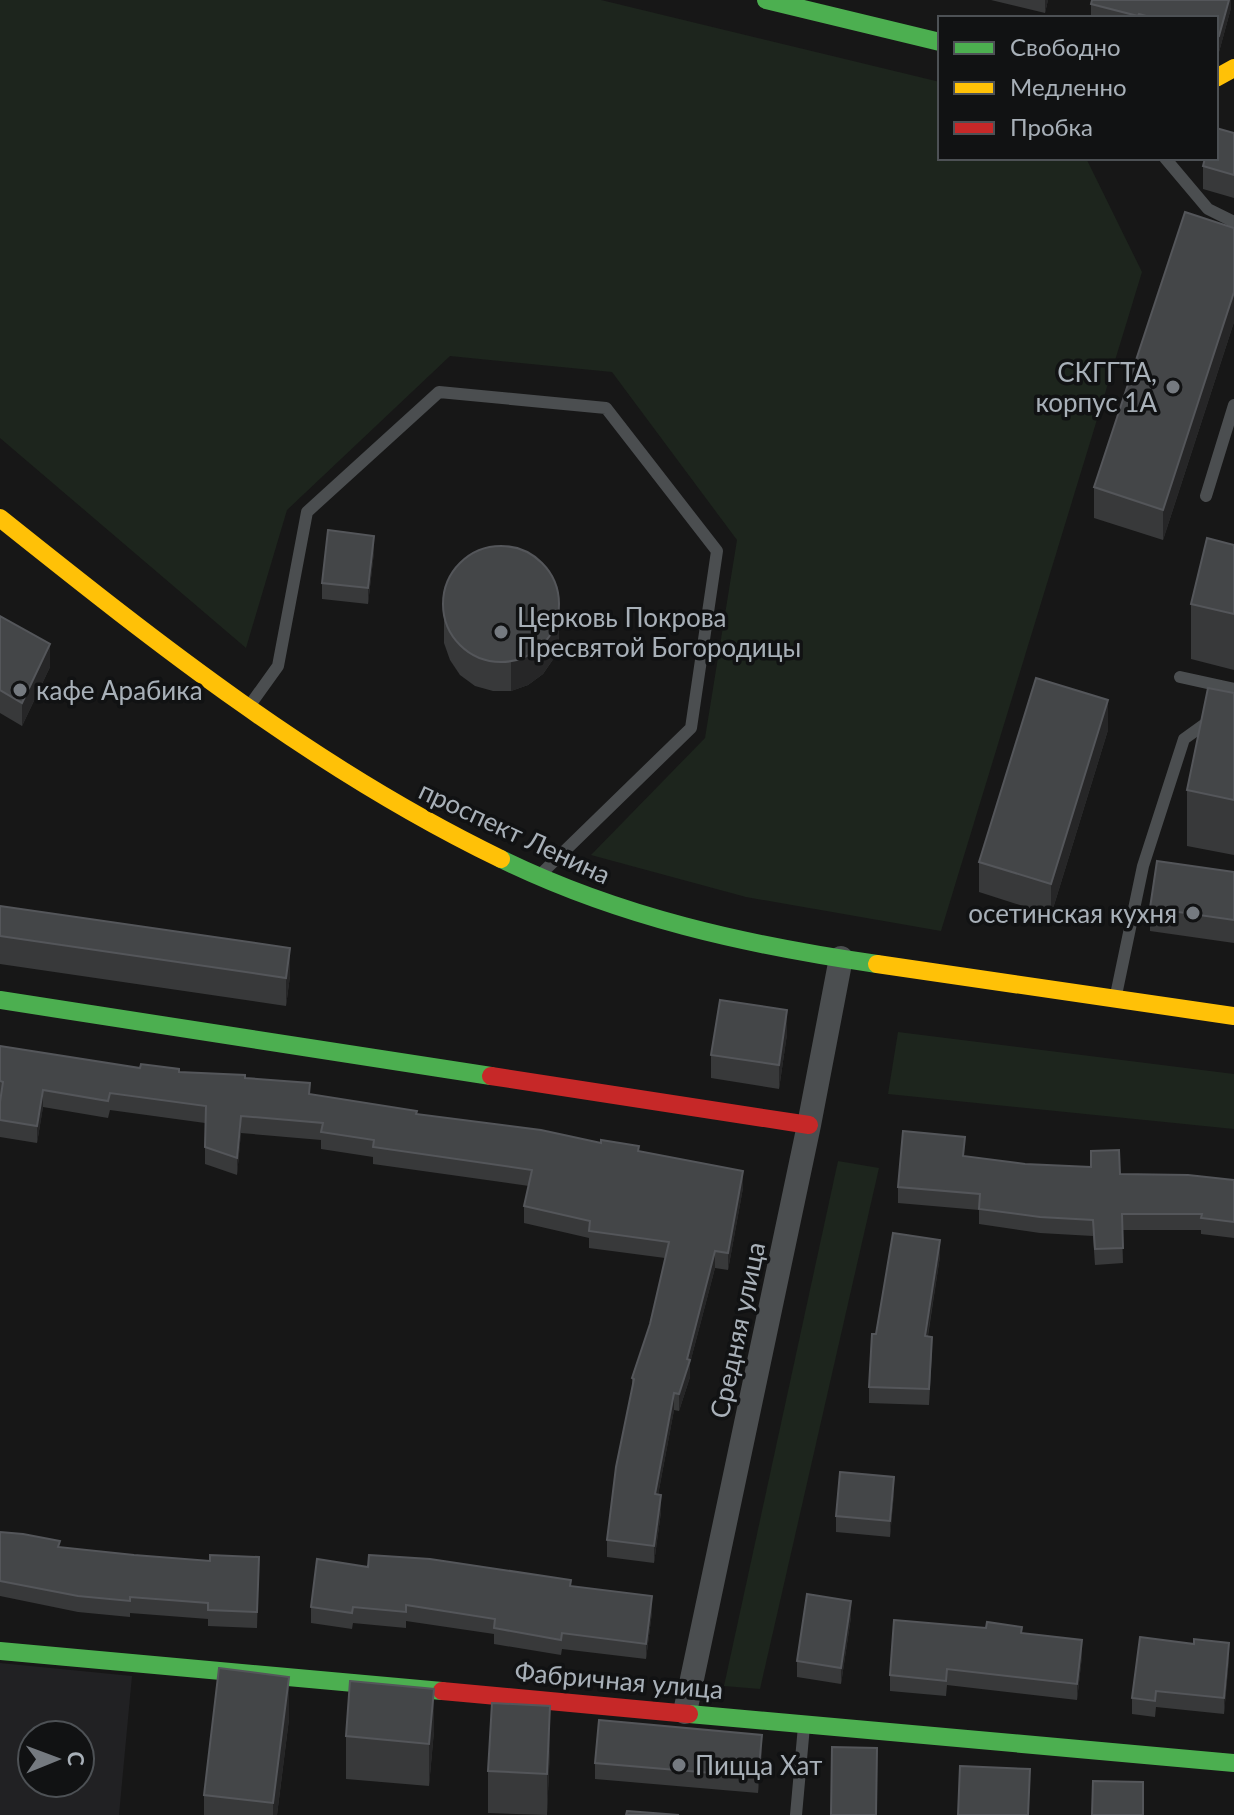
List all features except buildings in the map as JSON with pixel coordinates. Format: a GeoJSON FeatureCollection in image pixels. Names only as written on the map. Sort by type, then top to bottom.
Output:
{"type":"FeatureCollection","features":[{"type":"Feature","properties":{"kind":"street"},"geometry":{"type":"LineString","coordinates":[[766,0],[938,42]]}},
{"type":"Feature","properties":{"kind":"street","name":"проспект Ленина"},"geometry":{"type":"LineString","coordinates":[[0,518],[247,710],[332,767],[418,818],[537,877],[617,908],[703,933],[841,958],[1234,1016]]}},
{"type":"Feature","properties":{"kind":"street","name":"Средняя улица"},"geometry":{"type":"LineString","coordinates":[[685,1712],[809,1125],[841,958]]}},
{"type":"Feature","properties":{"kind":"street"},"geometry":{"type":"LineString","coordinates":[[0,1000],[809,1125]]}},
{"type":"Feature","properties":{"kind":"street","name":"Фабричная улица"},"geometry":{"type":"LineString","coordinates":[[0,1651],[1234,1763]]}},
{"type":"Feature","properties":{"kind":"lane"},"geometry":{"type":"LineString","coordinates":[[1167,160],[1208,209],[1234,222]]}},
{"type":"Feature","properties":{"kind":"lane"},"geometry":{"type":"LineString","coordinates":[[247,710],[278,666],[307,512],[439,392],[606,408],[717,551],[691,728],[537,877]]}},
{"type":"Feature","properties":{"kind":"lane"},"geometry":{"type":"LineString","coordinates":[[1206,496],[1234,405]]}},
{"type":"Feature","properties":{"kind":"lane"},"geometry":{"type":"LineString","coordinates":[[1180,677],[1234,689]]}},
{"type":"Feature","properties":{"kind":"lane"},"geometry":{"type":"LineString","coordinates":[[1116,999],[1143,866],[1184,739],[1234,703]]}},
{"type":"Feature","properties":{"kind":"lane"},"geometry":{"type":"LineString","coordinates":[[796,1815],[804,1723]]}},
{"type":"Feature","properties":{"kind":"shaded area"},"geometry":{"type":"Polygon","coordinates":[[[0,0],[601,0],[938,82],[938,160],[1087,160],[1142,272],[941,931],[746,897],[591,855],[705,738],[737,540],[612,372],[450,356],[287,510],[246,648],[0,438],[0,0]]]}},
{"type":"Feature","properties":{"kind":"shaded area"},"geometry":{"type":"Polygon","coordinates":[[[898,1032],[1234,1074],[1234,1129],[888,1094],[898,1032]]]}},
{"type":"Feature","properties":{"kind":"shaded area"},"geometry":{"type":"Polygon","coordinates":[[[838,1161],[879,1168],[760,1689],[724,1686],[838,1161]]]}},
{"type":"Feature","properties":{"kind":"shaded area"},"geometry":{"type":"Polygon","coordinates":[[[0,1663],[132,1676],[119,1815],[0,1815],[0,1663]]]}},
{"type":"Feature","properties":{"kind":"traffic: fast"},"geometry":{"type":"LineString","coordinates":[[766,0],[938,42]]}},
{"type":"Feature","properties":{"kind":"traffic: fast"},"geometry":{"type":"LineString","coordinates":[[501,859],[592,897],[684,926],[780,948],[877,964]]}},
{"type":"Feature","properties":{"kind":"traffic: fast"},"geometry":{"type":"LineString","coordinates":[[0,1000],[491,1076]]}},
{"type":"Feature","properties":{"kind":"traffic: fast"},"geometry":{"type":"LineString","coordinates":[[0,1651],[442,1691]]}},
{"type":"Feature","properties":{"kind":"traffic: fast"},"geometry":{"type":"LineString","coordinates":[[689,1714],[1234,1763]]}},
{"type":"Feature","properties":{"kind":"traffic: slow"},"geometry":{"type":"LineString","coordinates":[[1218,77],[1234,68]]}},
{"type":"Feature","properties":{"kind":"traffic: slow"},"geometry":{"type":"LineString","coordinates":[[0,518],[241,703],[367,786],[501,859]]}},
{"type":"Feature","properties":{"kind":"traffic: slow"},"geometry":{"type":"LineString","coordinates":[[877,964],[1234,1016]]}},
{"type":"Feature","properties":{"kind":"traffic: jam"},"geometry":{"type":"LineString","coordinates":[[491,1076],[809,1125]]}},
{"type":"Feature","properties":{"kind":"traffic: jam"},"geometry":{"type":"LineString","coordinates":[[442,1691],[689,1714]]}},
{"type":"Feature","properties":{"kind":"place","name":"СКГГТА, корпус 1А"},"geometry":{"type":"Point","coordinates":[1173,387]}},
{"type":"Feature","properties":{"kind":"place","name":"Церковь Покрова Пресвятой Богородицы"},"geometry":{"type":"Point","coordinates":[501,632]}},
{"type":"Feature","properties":{"kind":"place","name":"кафе Арабика"},"geometry":{"type":"Point","coordinates":[20,690]}},
{"type":"Feature","properties":{"kind":"place","name":"осетинская кухня"},"geometry":{"type":"Point","coordinates":[1193,913]}},
{"type":"Feature","properties":{"kind":"place","name":"Пицца Хат"},"geometry":{"type":"Point","coordinates":[679,1765]}}]}
